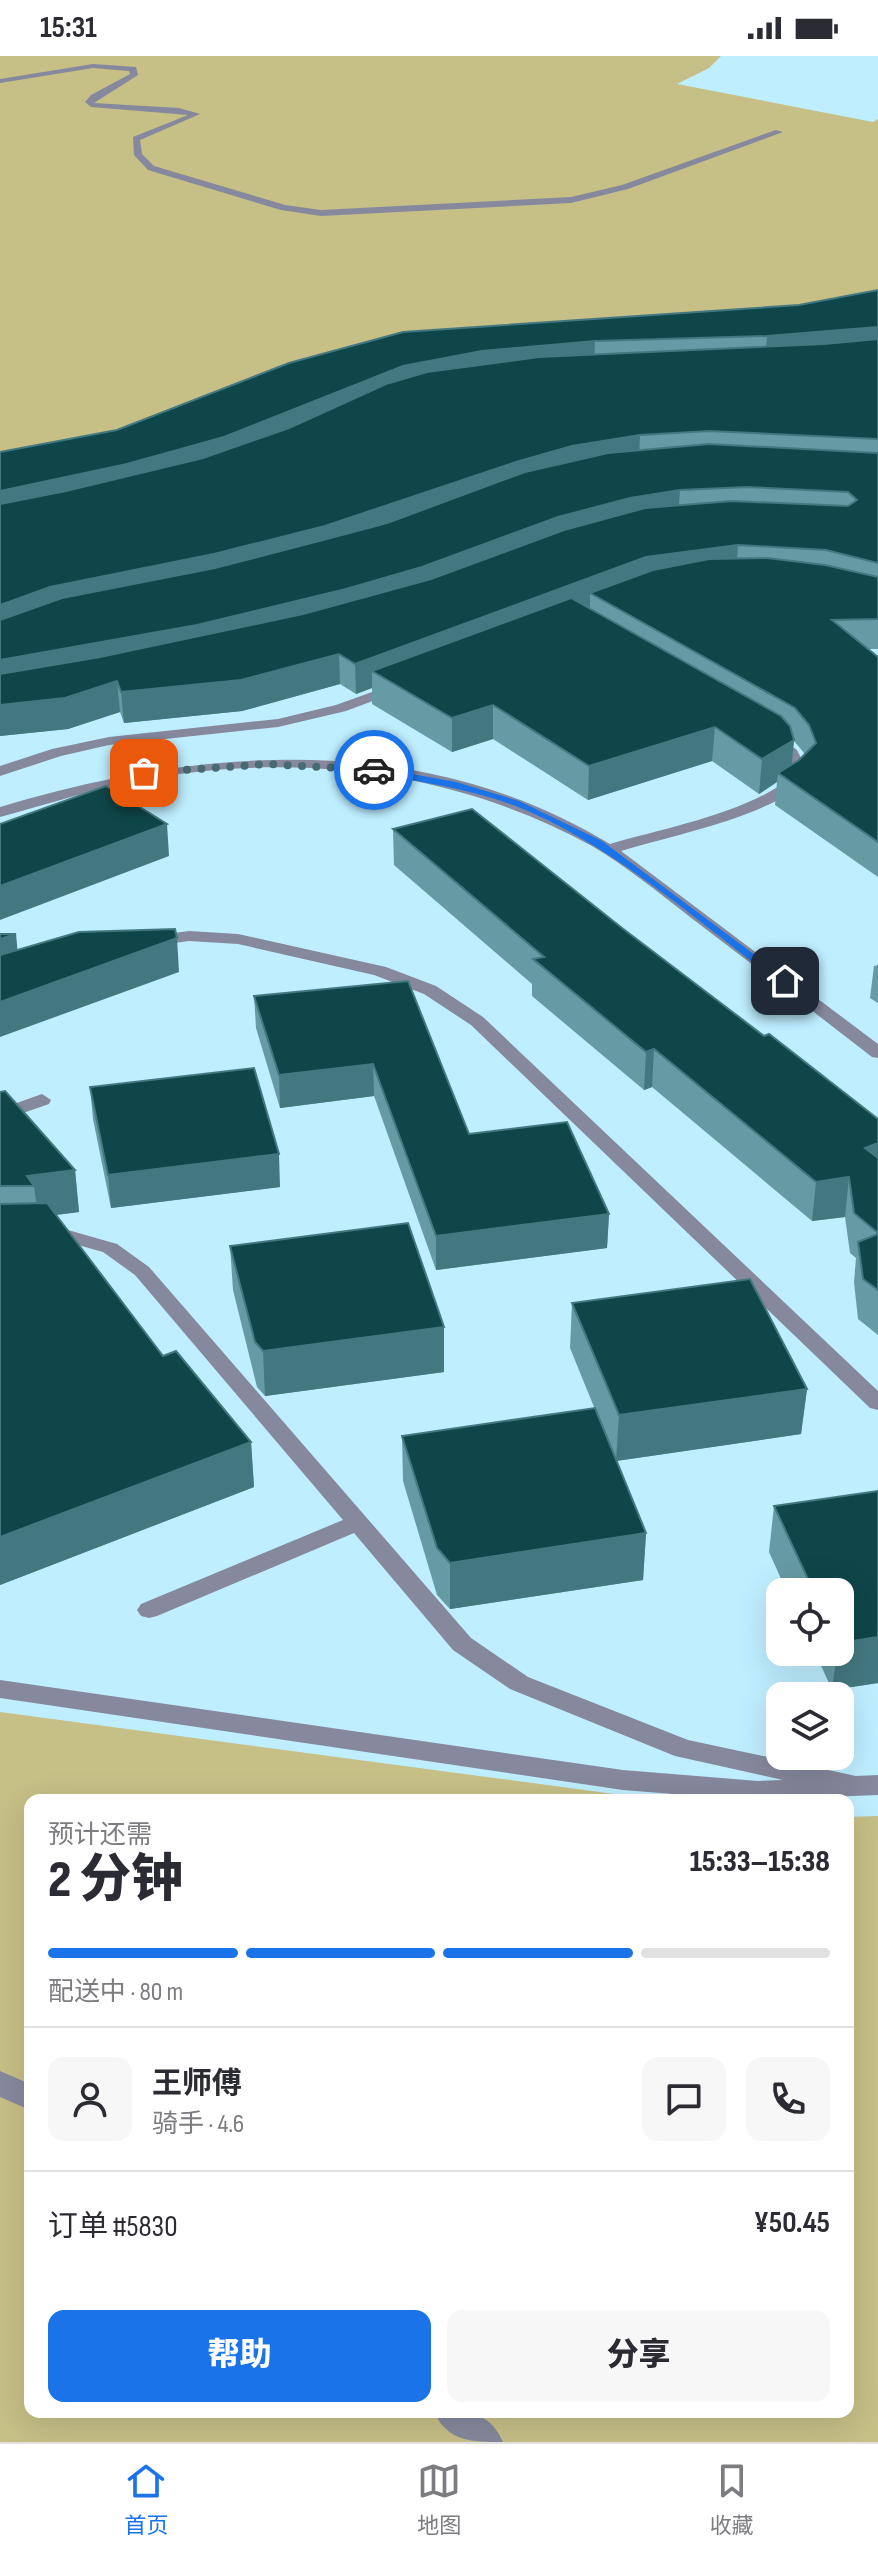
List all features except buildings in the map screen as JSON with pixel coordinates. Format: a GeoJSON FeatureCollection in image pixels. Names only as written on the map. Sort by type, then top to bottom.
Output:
{"type":"FeatureCollection","features":[{"type":"Feature","properties":{"kind":"street"},"geometry":{"type":"LineString","coordinates":[[0,81],[93,66],[133,69],[134,75],[94,97],[89,102],[91,105],[114,109],[179,110],[196,114],[136,139],[138,155],[151,168],[284,208],[321,213],[571,200],[625,187],[779,132]]}},
{"type":"Feature","properties":{"kind":"street"},"geometry":{"type":"LineString","coordinates":[[0,771],[57,752],[109,741],[278,723],[341,708],[413,682]]}},
{"type":"Feature","properties":{"kind":"street"},"geometry":{"type":"LineString","coordinates":[[607,850],[757,805],[783,793],[802,776],[797,758],[785,744],[758,729]]}},
{"type":"Feature","properties":{"kind":"street"},"geometry":{"type":"LineString","coordinates":[[0,812],[63,792],[144,773],[251,764],[363,768],[456,785],[516,803],[607,850],[878,1053]]}},
{"type":"Feature","properties":{"kind":"street"},"geometry":{"type":"LineString","coordinates":[[130,945],[189,936],[238,939],[380,971],[430,990],[477,1021],[878,1403]]}},
{"type":"Feature","properties":{"kind":"street"},"geometry":{"type":"LineString","coordinates":[[0,1115],[42,1100]]}},
{"type":"Feature","properties":{"kind":"street"},"geometry":{"type":"LineString","coordinates":[[0,1238],[68,1236],[110,1248],[142,1271],[462,1644],[519,1683],[684,1749],[867,1786]]}},
{"type":"Feature","properties":{"kind":"street"},"geometry":{"type":"LineString","coordinates":[[149,1610],[358,1523]]}},
{"type":"Feature","properties":{"kind":"street"},"geometry":{"type":"LineString","coordinates":[[0,1689],[623,1780],[758,1791],[867,1786]]}},
{"type":"Feature","properties":{"kind":"street"},"geometry":{"type":"LineString","coordinates":[[0,2083],[24,2095]]}},
{"type":"Feature","properties":{"kind":"street"},"geometry":{"type":"LineString","coordinates":[[457,2418],[487,2442]]}},
{"type":"Feature","properties":{"kind":"shaded area"},"geometry":{"type":"Polygon","coordinates":[[[0,56],[721,56],[709,68],[677,84],[873,122],[878,119],[878,310],[0,471],[0,56]]]}},
{"type":"Feature","properties":{"kind":"shaded area"},"geometry":{"type":"Polygon","coordinates":[[[0,1712],[614,1794],[24,1794],[24,2418],[854,2418],[854,1817],[878,1816],[878,2442],[0,2442],[0,1712]]]}},
{"type":"Feature","properties":{"kind":"way so far"},"geometry":{"type":"LineString","coordinates":[[144,773],[267,764],[374,770]]}},
{"type":"Feature","properties":{"kind":"route"},"geometry":{"type":"LineString","coordinates":[[374,770],[456,785],[516,803],[556,821],[598,843],[785,981]]}}]}
